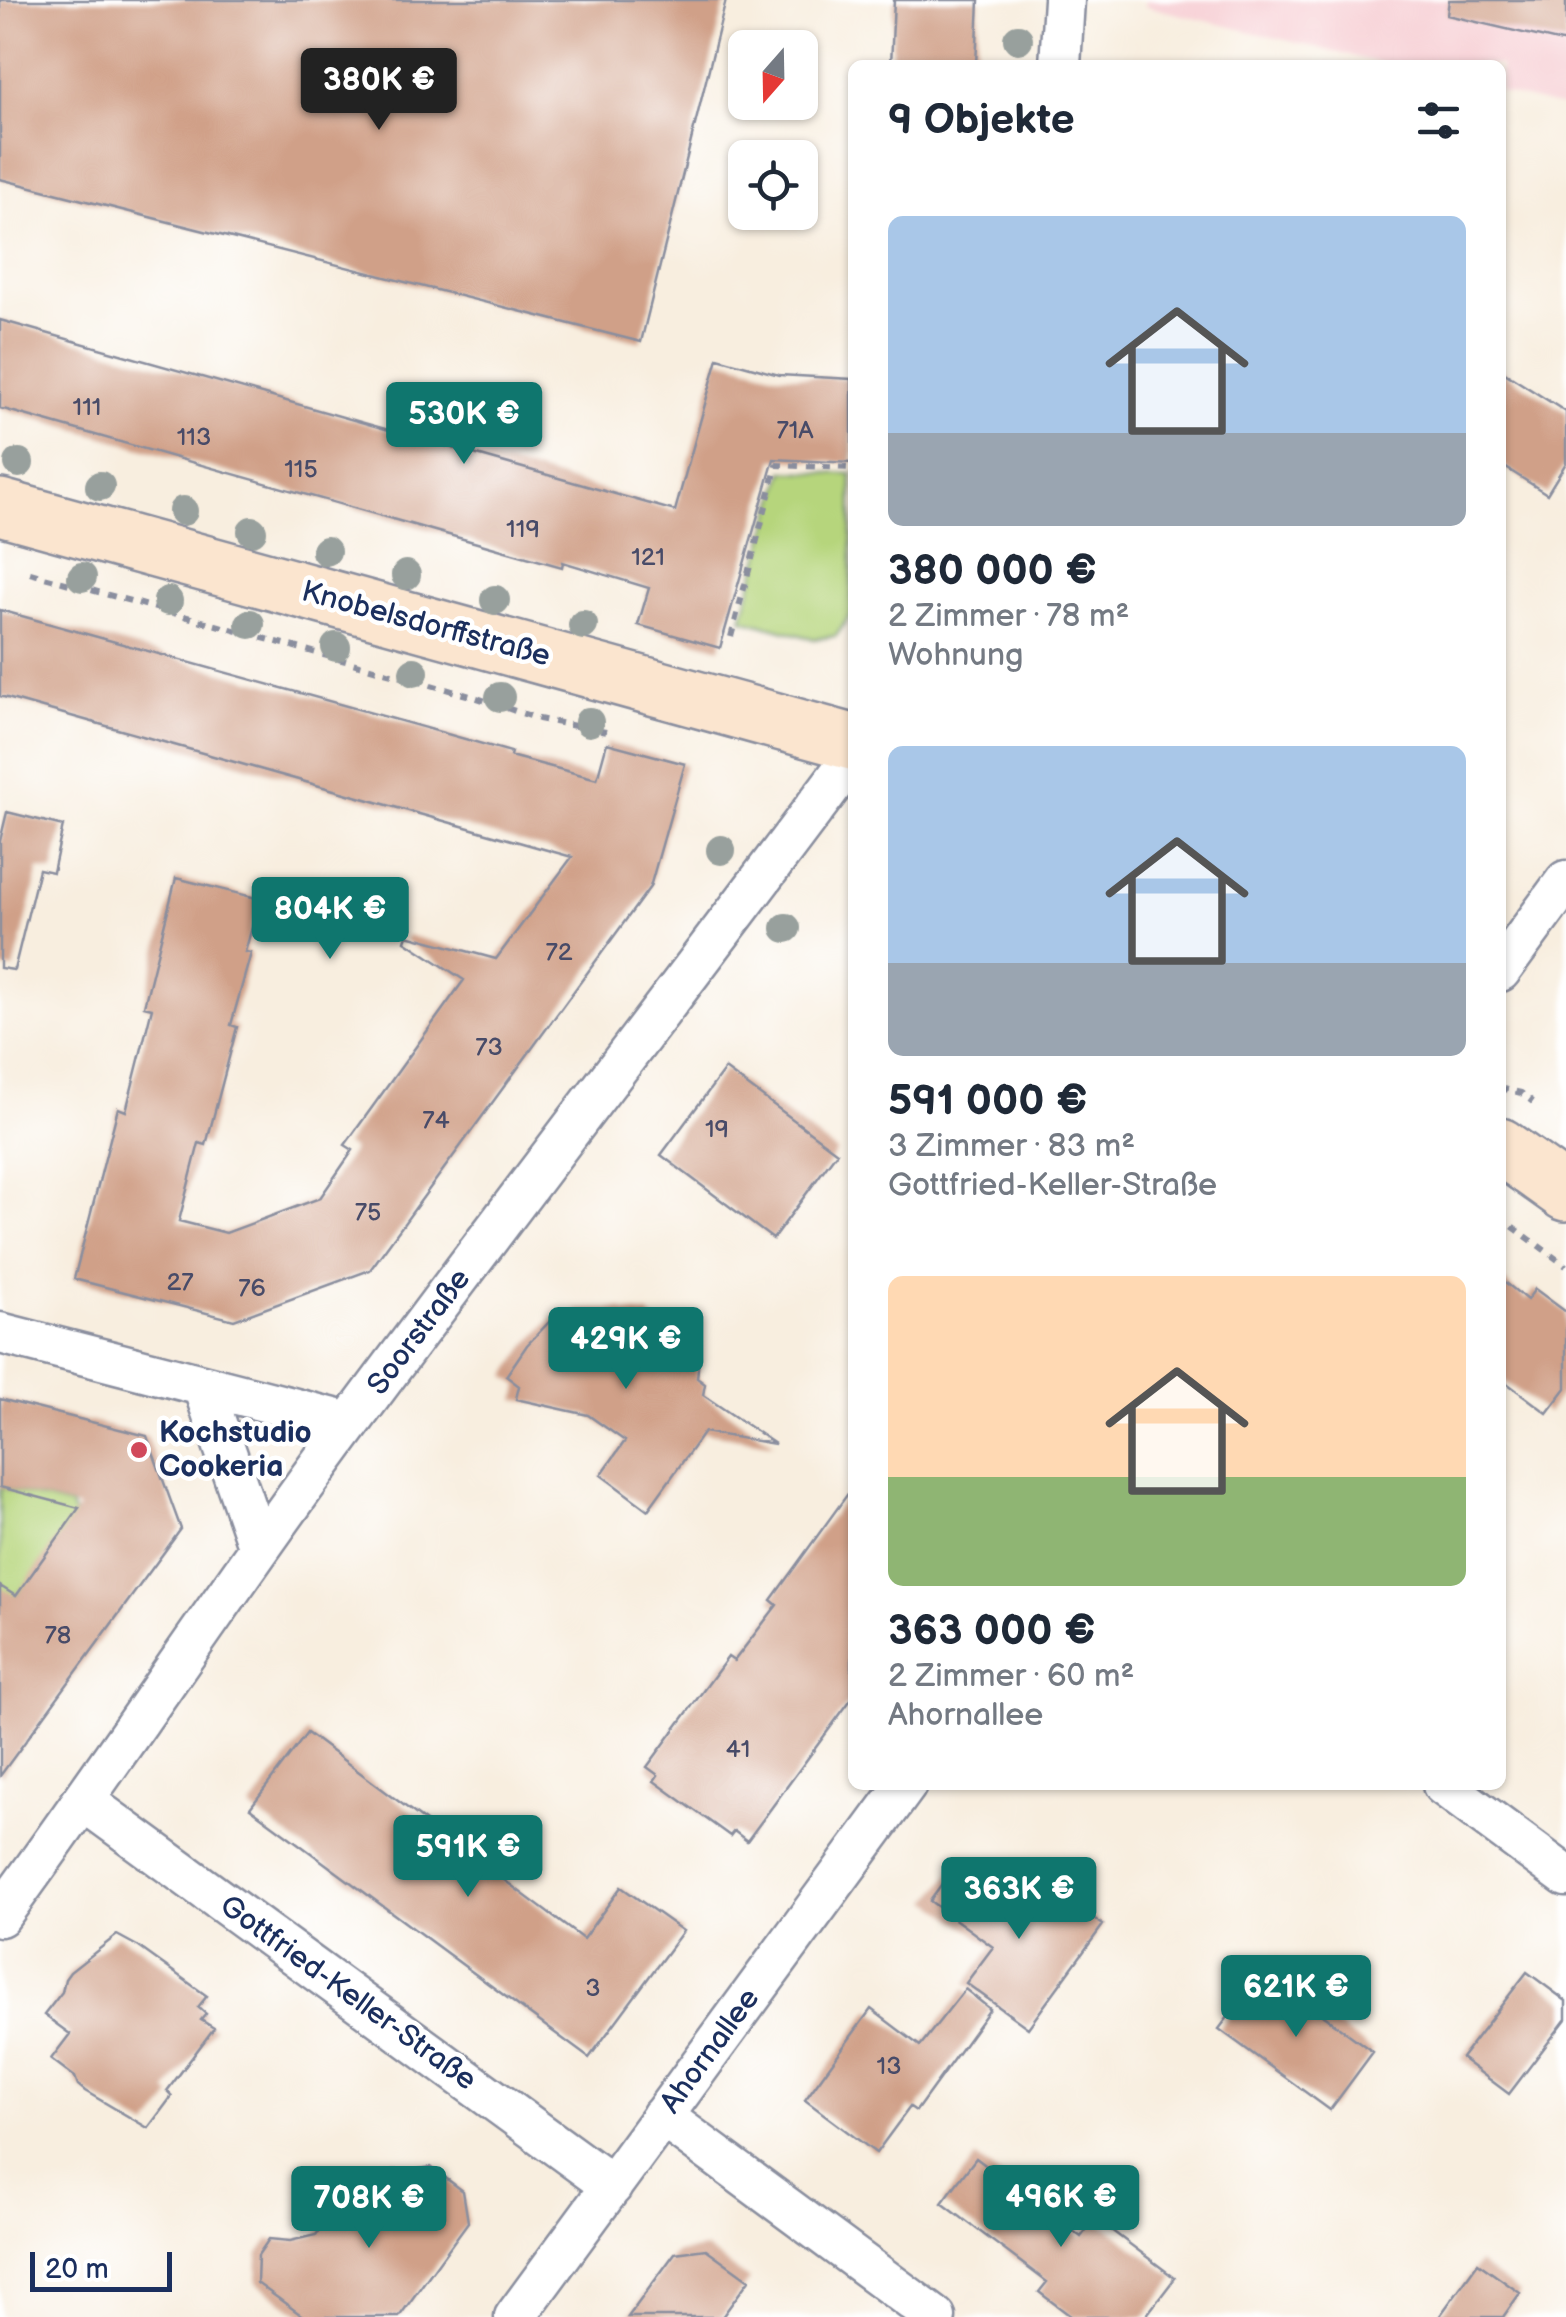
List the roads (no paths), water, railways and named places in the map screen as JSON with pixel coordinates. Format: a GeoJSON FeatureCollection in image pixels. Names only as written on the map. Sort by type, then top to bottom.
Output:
{"type":"FeatureCollection","features":[{"type":"Feature","properties":{"kind":"street"},"geometry":{"type":"LineString","coordinates":[[1060,60],[1064,0]]}},
{"type":"Feature","properties":{"kind":"street","name":"Knobelsdorffstraße"},"geometry":{"type":"LineString","coordinates":[[0,506],[848,741]]}},
{"type":"Feature","properties":{"kind":"street","name":"Soorstraße"},"geometry":{"type":"LineString","coordinates":[[0,1916],[350,1422],[848,763]]}},
{"type":"Feature","properties":{"kind":"street"},"geometry":{"type":"LineString","coordinates":[[1506,963],[1566,881]]}},
{"type":"Feature","properties":{"kind":"street"},"geometry":{"type":"LineString","coordinates":[[1506,1150],[1566,1193]]}},
{"type":"Feature","properties":{"kind":"street"},"geometry":{"type":"LineString","coordinates":[[0,1333],[350,1422]]}},
{"type":"Feature","properties":{"kind":"street"},"geometry":{"type":"LineString","coordinates":[[203,1386],[259,1548]]}},
{"type":"Feature","properties":{"kind":"street","name":"Ahornallee"},"geometry":{"type":"LineString","coordinates":[[515,2317],[902,1790]]}},
{"type":"Feature","properties":{"kind":"street"},"geometry":{"type":"LineString","coordinates":[[1450,1790],[1566,1876]]}},
{"type":"Feature","properties":{"kind":"street","name":"Gottfried-Keller-Straße"},"geometry":{"type":"LineString","coordinates":[[84,1801],[612,2186]]}},
{"type":"Feature","properties":{"kind":"street"},"geometry":{"type":"LineString","coordinates":[[662,2116],[936,2317]]}},
{"type":"Feature","properties":{"kind":"place","name":"Kochstudio Cookeria"},"geometry":{"type":"Point","coordinates":[139,1450]}}]}
